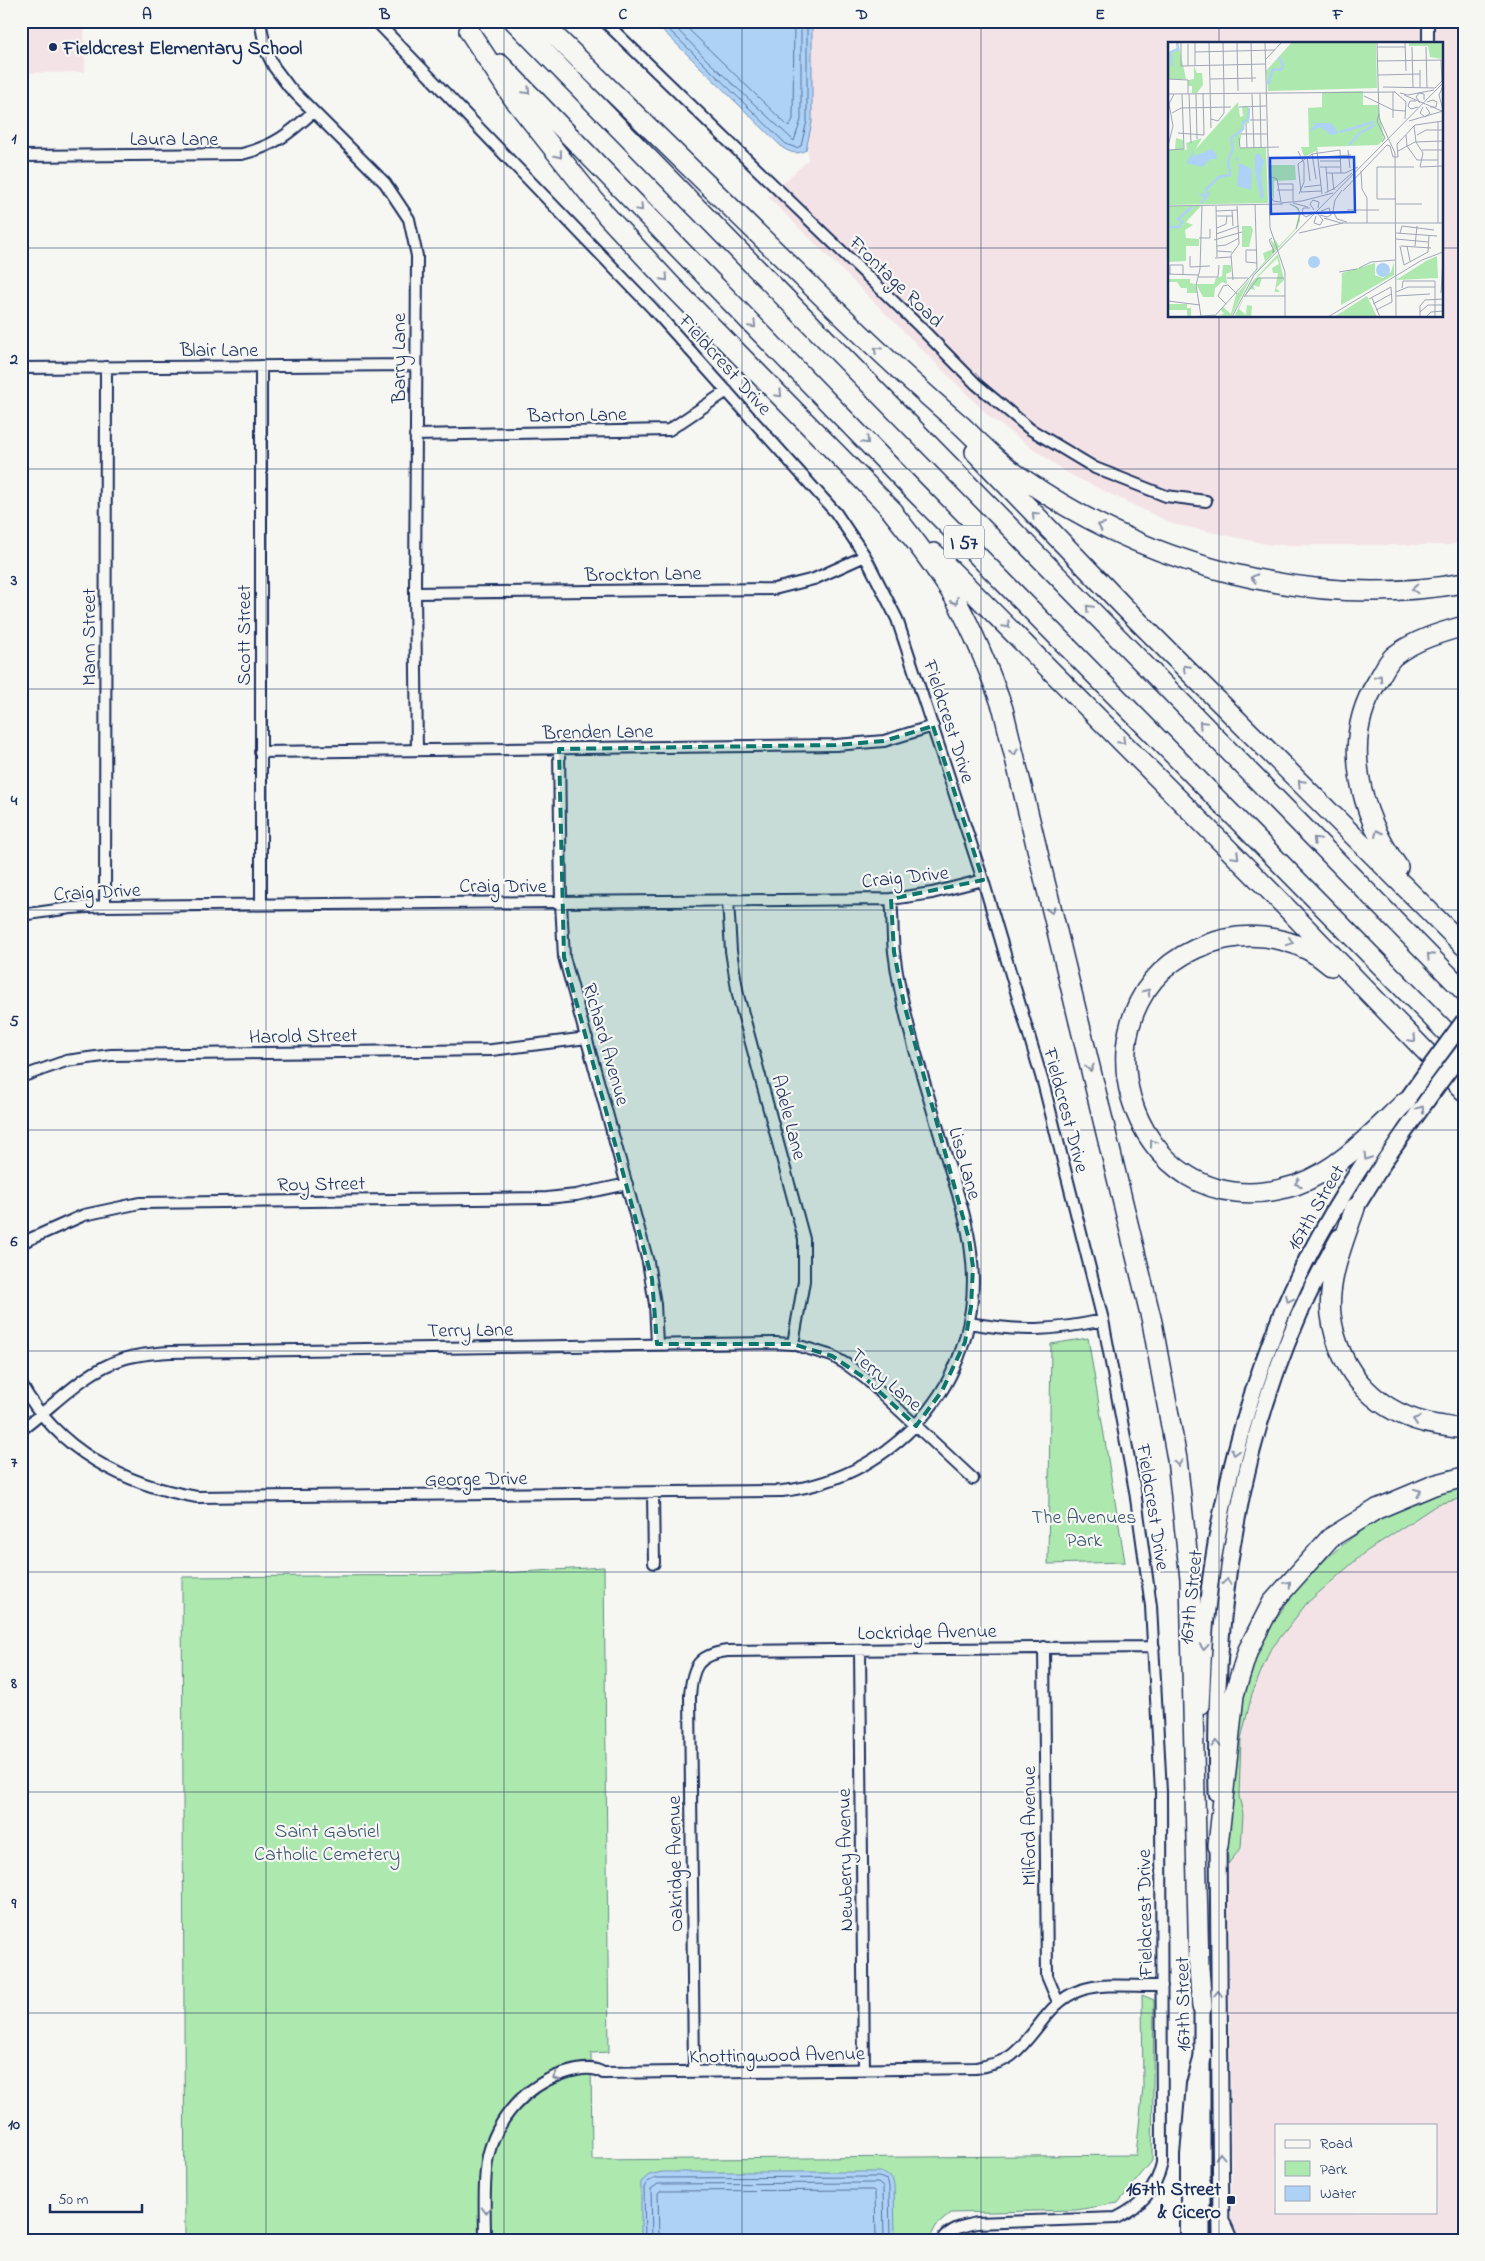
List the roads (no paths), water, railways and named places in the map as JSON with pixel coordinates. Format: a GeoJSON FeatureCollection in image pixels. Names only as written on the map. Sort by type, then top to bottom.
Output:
{"type":"FeatureCollection","features":[{"type":"Feature","properties":{"kind":"highway","name":"I 57"},"geometry":{"type":"LineString","coordinates":[[514,21],[1464,991]]}},
{"type":"Feature","properties":{"kind":"highway"},"geometry":{"type":"LineString","coordinates":[[540,21],[899,371],[1126,609],[1423,903],[1464,946]]}},
{"type":"Feature","properties":{"kind":"highway","name":"I 57"},"geometry":{"type":"LineString","coordinates":[[464,26],[915,492],[1464,1050]]}},
{"type":"Feature","properties":{"kind":"highway"},"geometry":{"type":"LineString","coordinates":[[464,26],[512,98],[606,215],[672,286],[1464,1092]]}},
{"type":"Feature","properties":{"kind":"highway"},"geometry":{"type":"LineString","coordinates":[[899,371],[1020,477],[1090,521],[1176,558],[1253,578],[1319,589],[1434,588],[1464,583]]}},
{"type":"Feature","properties":{"kind":"highway"},"geometry":{"type":"LineString","coordinates":[[886,504],[924,553],[956,601],[975,638],[1003,709],[1154,1332],[1177,1459],[1190,1579],[1199,1969],[1202,2007]]}},
{"type":"Feature","properties":{"kind":"highway"},"geometry":{"type":"LineString","coordinates":[[1423,903],[1387,852],[1366,808],[1358,776],[1357,746],[1362,719],[1371,691],[1393,657],[1426,637],[1464,626]]}},
{"type":"Feature","properties":{"kind":"highway"},"geometry":{"type":"LineString","coordinates":[[1379,1004],[1362,996],[1316,954],[1293,943],[1262,937],[1246,937],[1231,938],[1206,945],[1169,967],[1152,984],[1142,999],[1129,1028],[1126,1046],[1125,1061],[1129,1097],[1134,1113],[1151,1141],[1179,1170],[1216,1187],[1250,1192],[1276,1190],[1296,1185],[1329,1169],[1367,1138],[1406,1101]]}},
{"type":"Feature","properties":{"kind":"highway"},"geometry":{"type":"LineString","coordinates":[[1355,1208],[1334,1274],[1331,1314],[1339,1348],[1358,1382],[1388,1409],[1419,1422],[1464,1428]]}},
{"type":"Feature","properties":{"kind":"highway"},"geometry":{"type":"LineString","coordinates":[[1218,1846],[1234,1694],[1248,1650],[1272,1603],[1330,1538],[1377,1509],[1434,1485],[1464,1477]]}},
{"type":"Feature","properties":{"kind":"main road","name":"167th Street"},"geometry":{"type":"LineString","coordinates":[[1202,2240],[1203,2056],[1199,1734],[1207,1609],[1215,1548],[1229,1476],[1248,1408],[1284,1308],[1341,1199],[1406,1101],[1464,1021]]}},
{"type":"Feature","properties":{"kind":"main road","name":"167th Street"},"geometry":{"type":"LineString","coordinates":[[1222,2232],[1215,1735],[1223,1611],[1231,1551],[1245,1479],[1261,1422],[1299,1315],[1355,1208],[1437,1086],[1464,1050]]}},
{"type":"Feature","properties":{"kind":"main road"},"geometry":{"type":"LineString","coordinates":[[1189,2240],[1189,2155],[1195,2084],[1203,2056]]}},
{"type":"Feature","properties":{"kind":"main road"},"geometry":{"type":"LineString","coordinates":[[1222,2232],[1229,2240]]}},
{"type":"Feature","properties":{"kind":"street","name":"Barry Lane"},"geometry":{"type":"LineString","coordinates":[[260,21],[266,50],[274,67],[313,112],[385,183],[409,219],[417,256],[415,435],[417,750]]}},
{"type":"Feature","properties":{"kind":"street","name":"Fieldcrest Drive"},"geometry":{"type":"LineString","coordinates":[[376,21],[653,309],[836,513],[865,556],[898,619],[983,880],[1044,1086],[1103,1320],[1144,1549],[1154,1647],[1160,1792],[1162,2157],[1157,2182],[1147,2196],[1129,2212],[1116,2218],[977,2223],[962,2226],[948,2232],[942,2240]]}},
{"type":"Feature","properties":{"kind":"street","name":"Frontage Road"},"geometry":{"type":"LineString","coordinates":[[604,21],[919,326],[976,384],[1030,429],[1095,468],[1166,496],[1206,501]]}},
{"type":"Feature","properties":{"kind":"street"},"geometry":{"type":"LineString","coordinates":[[1428,21],[1428,42]]}},
{"type":"Feature","properties":{"kind":"street","name":"Laura Lane"},"geometry":{"type":"LineString","coordinates":[[21,156],[242,154],[282,139],[313,112]]}},
{"type":"Feature","properties":{"kind":"street","name":"Blair Lane"},"geometry":{"type":"LineString","coordinates":[[21,368],[416,365]]}},
{"type":"Feature","properties":{"kind":"street","name":"Scott Street"},"geometry":{"type":"LineString","coordinates":[[261,366],[261,904]]}},
{"type":"Feature","properties":{"kind":"street","name":"Mann Street"},"geometry":{"type":"LineString","coordinates":[[105,906],[106,367]]}},
{"type":"Feature","properties":{"kind":"street","name":"Barton Lane"},"geometry":{"type":"LineString","coordinates":[[415,435],[669,430],[727,391]]}},
{"type":"Feature","properties":{"kind":"street","name":"Brockton Lane"},"geometry":{"type":"LineString","coordinates":[[415,593],[774,589],[814,579],[865,556]]}},
{"type":"Feature","properties":{"kind":"street","name":"Brenden Lane"},"geometry":{"type":"LineString","coordinates":[[260,752],[836,745],[884,741],[933,726]]}},
{"type":"Feature","properties":{"kind":"street","name":"Richard Avenue"},"geometry":{"type":"LineString","coordinates":[[559,749],[561,902],[564,957],[652,1279],[657,1344]]}},
{"type":"Feature","properties":{"kind":"street","name":"Craig Drive"},"geometry":{"type":"LineString","coordinates":[[21,916],[71,908],[105,906],[891,899],[932,893],[983,880]]}},
{"type":"Feature","properties":{"kind":"street","name":"Lisa Lane"},"geometry":{"type":"LineString","coordinates":[[891,899],[894,952],[904,1004],[970,1246],[973,1284],[969,1323],[952,1373],[916,1426]]}},
{"type":"Feature","properties":{"kind":"street","name":"Adele Lane"},"geometry":{"type":"LineString","coordinates":[[728,900],[731,950],[738,995],[804,1239],[804,1280],[793,1344]]}},
{"type":"Feature","properties":{"kind":"street","name":"Harold Street"},"geometry":{"type":"LineString","coordinates":[[21,1077],[66,1061],[111,1055],[492,1050],[587,1038]]}},
{"type":"Feature","properties":{"kind":"street","name":"Roy Street"},"geometry":{"type":"LineString","coordinates":[[21,1243],[84,1215],[140,1203],[547,1198],[576,1195],[627,1184]]}},
{"type":"Feature","properties":{"kind":"street"},"geometry":{"type":"LineString","coordinates":[[969,1323],[1028,1330],[1062,1328],[1103,1320]]}},
{"type":"Feature","properties":{"kind":"street","name":"Terry Lane"},"geometry":{"type":"LineString","coordinates":[[21,1430],[43,1414],[54,1402],[94,1373],[122,1359],[143,1354],[657,1344],[793,1344],[832,1356],[866,1379],[973,1479]]}},
{"type":"Feature","properties":{"kind":"street","name":"George Drive"},"geometry":{"type":"LineString","coordinates":[[21,1384],[30,1401],[53,1428],[75,1448],[98,1464],[125,1477],[169,1492],[197,1497],[782,1492],[802,1489],[853,1472],[873,1461],[916,1426]]}},
{"type":"Feature","properties":{"kind":"street"},"geometry":{"type":"LineString","coordinates":[[652,1494],[654,1563]]}},
{"type":"Feature","properties":{"kind":"street","name":"Milford Avenue"},"geometry":{"type":"LineString","coordinates":[[1044,1647],[1047,1976],[1058,2002]]}},
{"type":"Feature","properties":{"kind":"street","name":"Lockridge Avenue"},"geometry":{"type":"LineString","coordinates":[[702,1659],[713,1653],[727,1651],[1154,1647]]}},
{"type":"Feature","properties":{"kind":"street","name":"Newberry Avenue"},"geometry":{"type":"LineString","coordinates":[[860,1650],[864,2070]]}},
{"type":"Feature","properties":{"kind":"street","name":"Oakridge Avenue"},"geometry":{"type":"LineString","coordinates":[[694,2072],[690,1696],[694,1670],[702,1659]]}},
{"type":"Feature","properties":{"kind":"street","name":"Knottingwood Avenue"},"geometry":{"type":"LineString","coordinates":[[484,2240],[488,2156],[498,2129],[507,2114],[530,2091],[559,2075],[581,2069],[598,2069],[602,2073],[976,2068],[994,2064],[1011,2055],[1028,2039],[1058,2002],[1082,1990],[1098,1987],[1162,1986]]}},
{"type":"Feature","properties":{"kind":"water"},"geometry":{"type":"Polygon","coordinates":[[[653,21],[812,21],[812,122],[806,150],[794,153],[783,148],[653,21]]]}},
{"type":"Feature","properties":{"kind":"water"},"geometry":{"type":"Polygon","coordinates":[[[662,2172],[880,2172],[892,2178],[894,2185],[895,2240],[641,2240],[641,2182],[649,2175],[662,2172]]]}},
{"type":"Feature","properties":{"kind":"place","name":"Fieldcrest Elementary School"},"geometry":{"type":"Point","coordinates":[53,47]}},
{"type":"Feature","properties":{"kind":"place","name":"167th Street & Cicero"},"geometry":{"type":"Point","coordinates":[1231,2200]}},
{"type":"Feature","properties":{"kind":"park label","name":"The Avenues Park"},"geometry":{"type":"Point","coordinates":[1084,1528]}},
{"type":"Feature","properties":{"kind":"park label","name":"Saint Gabriel Catholic Cemetery"},"geometry":{"type":"Point","coordinates":[327,1842]}}]}
